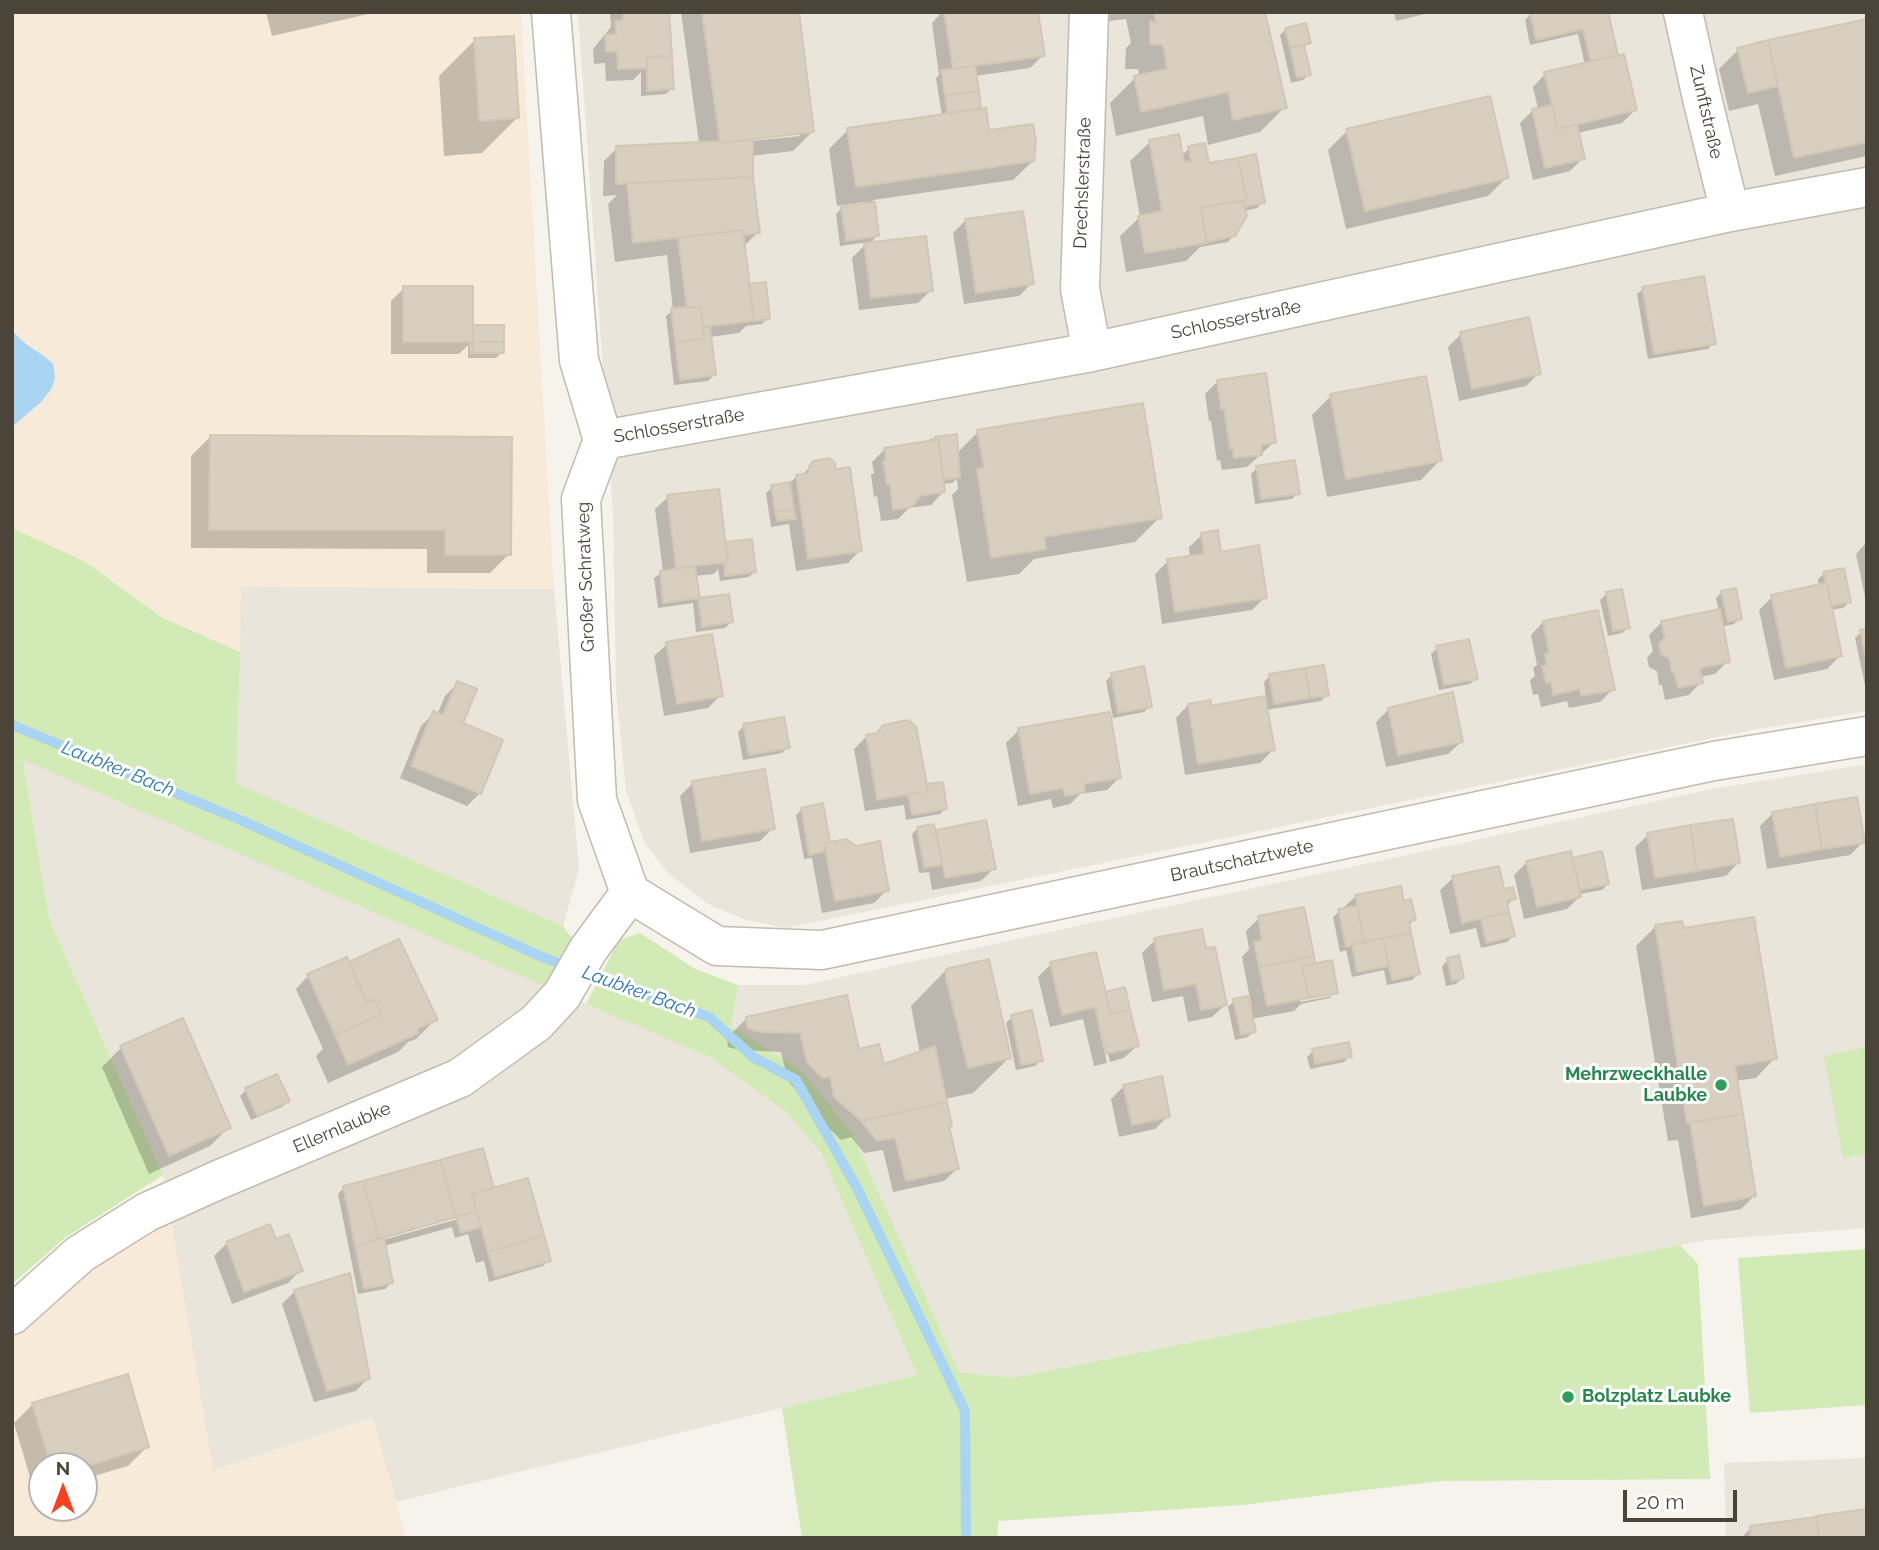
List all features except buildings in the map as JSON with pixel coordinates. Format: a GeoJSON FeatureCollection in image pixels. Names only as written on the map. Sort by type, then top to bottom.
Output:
{"type":"FeatureCollection","features":[{"type":"Feature","properties":{"kind":"street"},"geometry":{"type":"LineString","coordinates":[[551,12],[579,360],[603,440]]}},
{"type":"Feature","properties":{"kind":"street","name":"Drechslerstraße"},"geometry":{"type":"LineString","coordinates":[[1089,12],[1080,289],[1092,352]]}},
{"type":"Feature","properties":{"kind":"street","name":"Zunftstraße"},"geometry":{"type":"LineString","coordinates":[[1683,12],[1730,212]]}},
{"type":"Feature","properties":{"kind":"street","name":"Schlosserstraße"},"geometry":{"type":"LineString","coordinates":[[603,440],[1092,352],[1730,212],[1867,187]]}},
{"type":"Feature","properties":{"kind":"street","name":"Großer Schratweg"},"geometry":{"type":"LineString","coordinates":[[603,440],[581,499],[597,800],[630,893]]}},
{"type":"Feature","properties":{"kind":"street","name":"Brautschatztwete"},"geometry":{"type":"LineString","coordinates":[[630,893],[717,946],[822,950],[1714,761],[1867,736]]}},
{"type":"Feature","properties":{"kind":"street","name":"Ellernlaubke"},"geometry":{"type":"LineString","coordinates":[[12,1315],[80,1254],[147,1212],[460,1078],[536,1023],[562,995],[588,950],[630,893]]}},
{"type":"Feature","properties":{"kind":"shaded area"},"geometry":{"type":"Polygon","coordinates":[[[12,12],[521,12],[554,589],[241,586],[240,652],[161,617],[84,561],[12,528],[12,12]]]}},
{"type":"Feature","properties":{"kind":"shaded area"},"geometry":{"type":"Polygon","coordinates":[[[578,12],[1867,12],[1867,711],[1752,730],[786,928],[746,920],[708,904],[668,873],[645,844],[626,791],[616,690],[613,514],[578,12]]]}},
{"type":"Feature","properties":{"kind":"shaded area"},"geometry":{"type":"Polygon","coordinates":[[[240,586],[554,589],[579,869],[563,926],[236,783],[240,586]]]}},
{"type":"Feature","properties":{"kind":"shaded area"},"geometry":{"type":"Polygon","coordinates":[[[23,759],[711,1058],[786,1112],[821,1153],[917,1375],[396,1502],[372,1418],[213,1471],[163,1175],[49,919],[23,759]]]}},
{"type":"Feature","properties":{"kind":"shaded area"},"geometry":{"type":"Polygon","coordinates":[[[1867,764],[1867,1228],[1707,1240],[1012,1378],[958,1372],[852,1133],[731,1026],[738,985],[804,985],[1712,789],[1867,764]]]}},
{"type":"Feature","properties":{"kind":"shaded area"},"geometry":{"type":"Polygon","coordinates":[[[170,1214],[213,1471],[373,1418],[406,1538],[12,1538],[12,1331],[85,1269],[170,1214]]]}},
{"type":"Feature","properties":{"kind":"shaded area"},"geometry":{"type":"Polygon","coordinates":[[[1867,1458],[1867,1538],[1726,1538],[1724,1463],[1867,1458]]]}},
{"type":"Feature","properties":{"kind":"green space"},"geometry":{"type":"Polygon","coordinates":[[[12,528],[84,561],[161,617],[240,652],[236,783],[563,926],[575,942],[544,986],[23,760],[49,919],[163,1175],[66,1237],[12,1284],[12,528]]]}},
{"type":"Feature","properties":{"kind":"green space"},"geometry":{"type":"Polygon","coordinates":[[[640,933],[695,969],[738,985],[731,1026],[802,1071],[852,1133],[959,1372],[1012,1378],[1680,1245],[1698,1264],[1710,1479],[1441,1481],[1242,1505],[998,1521],[997,1538],[802,1538],[782,1408],[917,1375],[821,1153],[786,1112],[711,1058],[586,1004],[619,940],[640,933]]]}},
{"type":"Feature","properties":{"kind":"green space"},"geometry":{"type":"Polygon","coordinates":[[[1867,1047],[1867,1154],[1843,1158],[1824,1056],[1867,1047]]]}},
{"type":"Feature","properties":{"kind":"green space"},"geometry":{"type":"Polygon","coordinates":[[[1867,1249],[1867,1405],[1750,1413],[1738,1258],[1867,1249]]]}},
{"type":"Feature","properties":{"kind":"water"},"geometry":{"type":"Polygon","coordinates":[[[12,331],[53,364],[55,377],[52,388],[41,402],[12,427],[12,331]]]}},
{"type":"Feature","properties":{"kind":"waterway","name":"Laubker Bach"},"geometry":{"type":"LineString","coordinates":[[12,725],[238,819],[569,967]]}},
{"type":"Feature","properties":{"kind":"waterway","name":"Laubker Bach"},"geometry":{"type":"LineString","coordinates":[[585,972],[709,1017],[753,1057],[796,1080],[857,1188],[965,1411],[966,1538]]}},
{"type":"Feature","properties":{"kind":"place","name":"Mehrzweckhalle Laubke"},"geometry":{"type":"Point","coordinates":[1721,1085]}},
{"type":"Feature","properties":{"kind":"place","name":"Bolzplatz Laubke"},"geometry":{"type":"Point","coordinates":[1568,1397]}}]}
